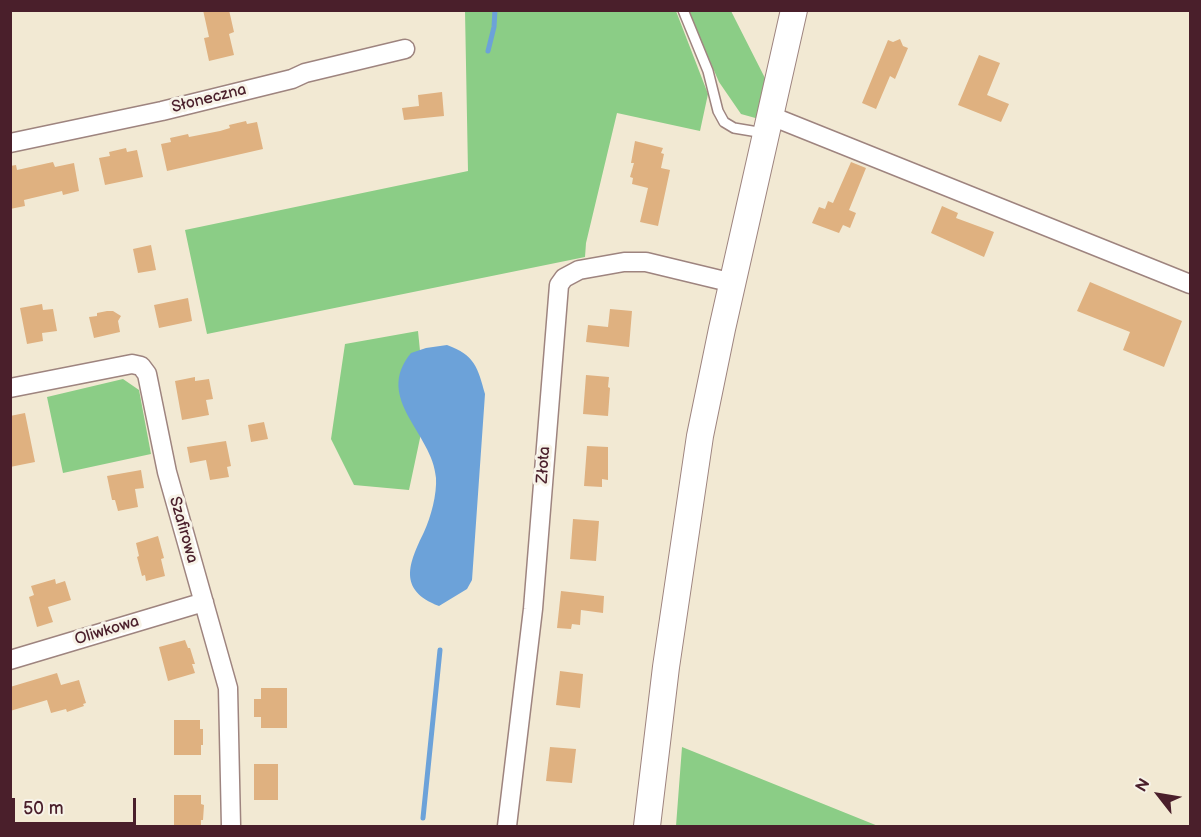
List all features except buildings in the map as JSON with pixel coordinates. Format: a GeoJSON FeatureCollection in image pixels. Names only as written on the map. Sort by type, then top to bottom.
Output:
{"type":"FeatureCollection","features":[{"type":"Feature","properties":{"kind":"street"},"geometry":{"type":"LineString","coordinates":[[647,826],[666,667],[700,436],[794,10]]}},
{"type":"Feature","properties":{"kind":"street","name":"Słoneczna"},"geometry":{"type":"LineString","coordinates":[[10,143],[162,111],[405,49]]}},
{"type":"Feature","properties":{"kind":"street"},"geometry":{"type":"LineString","coordinates":[[768,124],[1191,284]]}},
{"type":"Feature","properties":{"kind":"street","name":"Złota"},"geometry":{"type":"LineString","coordinates":[[507,826],[533,609],[559,285],[564,278],[579,270],[624,262],[646,262],[733,283]]}},
{"type":"Feature","properties":{"kind":"street","name":"Szafirowa"},"geometry":{"type":"LineString","coordinates":[[10,388],[132,364],[141,366],[147,374],[167,472],[228,688],[231,826]]}},
{"type":"Feature","properties":{"kind":"street","name":"Oliwkowa"},"geometry":{"type":"LineString","coordinates":[[10,660],[204,602]]}},
{"type":"Feature","properties":{"kind":"lane"},"geometry":{"type":"LineString","coordinates":[[683,10],[708,70],[718,111],[724,122],[734,128],[768,124]]}},
{"type":"Feature","properties":{"kind":"green space"},"geometry":{"type":"Polygon","coordinates":[[[465,11],[676,11],[708,94],[700,131],[617,113],[586,243],[585,257],[207,334],[185,230],[468,171],[465,11]]]}},
{"type":"Feature","properties":{"kind":"green space"},"geometry":{"type":"Polygon","coordinates":[[[688,11],[731,11],[768,84],[759,119],[741,114],[719,82],[688,11]]]}},
{"type":"Feature","properties":{"kind":"green space"},"geometry":{"type":"Polygon","coordinates":[[[418,331],[426,410],[409,490],[354,485],[331,439],[345,344],[418,331]]]}},
{"type":"Feature","properties":{"kind":"green space"},"geometry":{"type":"Polygon","coordinates":[[[123,379],[139,390],[151,454],[63,473],[47,397],[123,379]]]}},
{"type":"Feature","properties":{"kind":"green space"},"geometry":{"type":"Polygon","coordinates":[[[682,747],[878,826],[676,826],[682,747]]]}},
{"type":"Feature","properties":{"kind":"water"},"geometry":{"type":"Polygon","coordinates":[[[447,345],[464,353],[474,364],[485,394],[472,580],[467,589],[439,606],[417,592],[410,575],[414,554],[431,513],[436,491],[436,478],[433,462],[401,401],[398,386],[401,370],[411,353],[447,345]]]}},
{"type":"Feature","properties":{"kind":"waterway"},"geometry":{"type":"LineString","coordinates":[[488,51],[494,27],[495,10]]}},
{"type":"Feature","properties":{"kind":"waterway"},"geometry":{"type":"LineString","coordinates":[[423,818],[440,650]]}}]}
